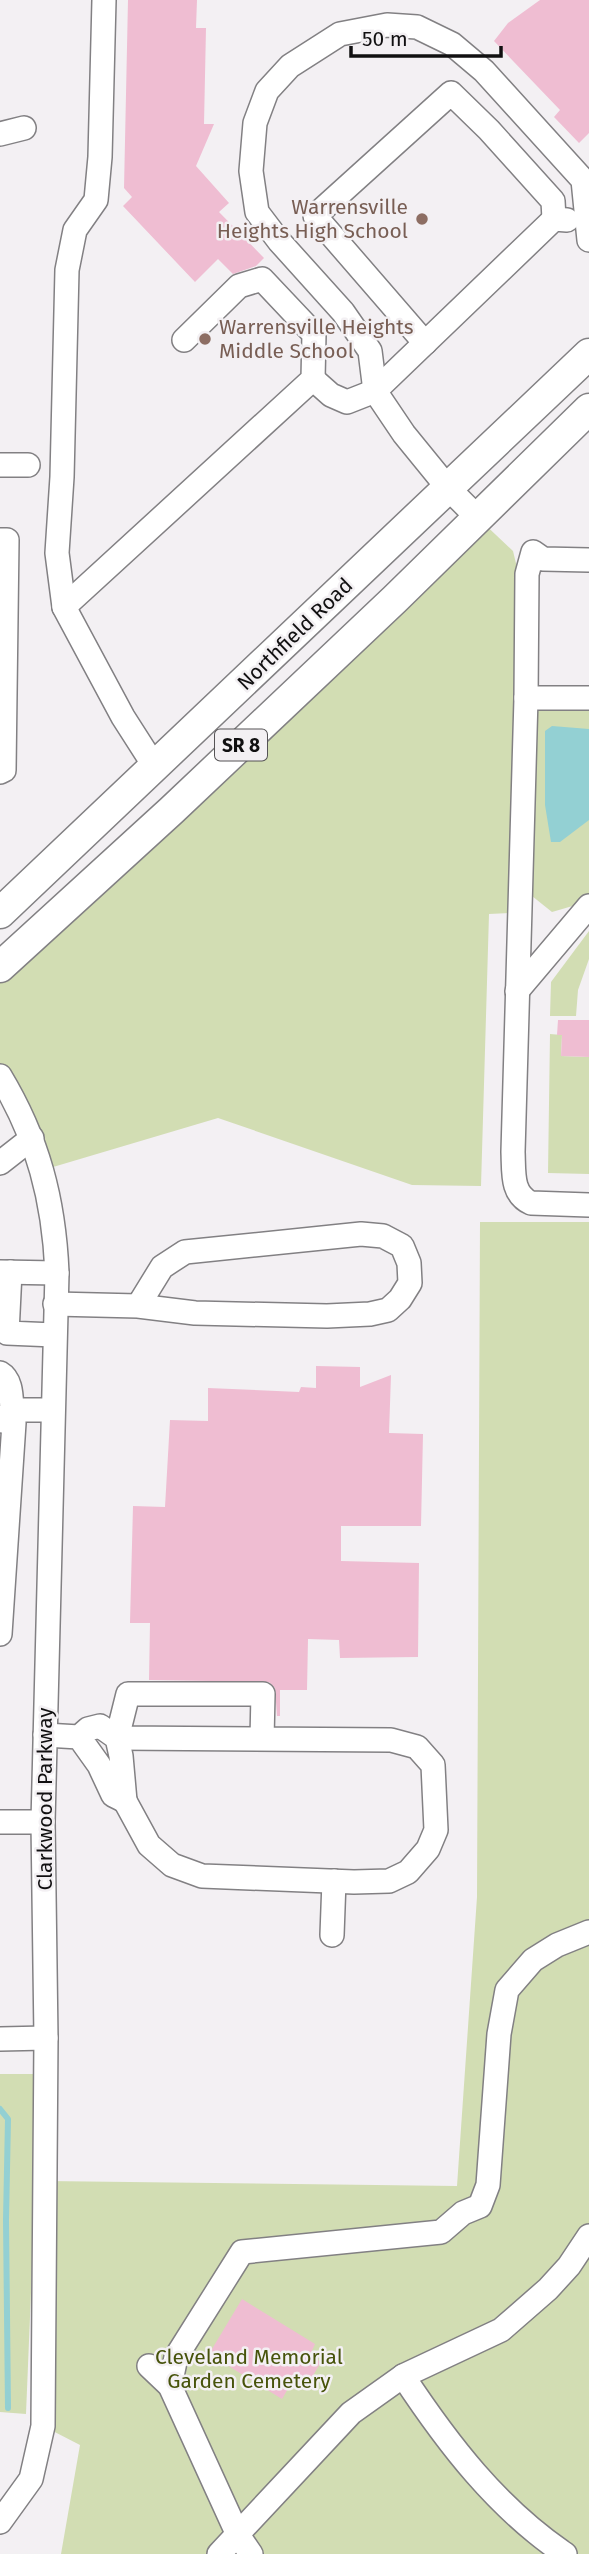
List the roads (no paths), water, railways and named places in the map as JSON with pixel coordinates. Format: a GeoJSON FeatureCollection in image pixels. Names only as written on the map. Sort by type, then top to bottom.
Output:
{"type":"FeatureCollection","features":[{"type":"Feature","properties":{"kind":"main road","name":"Northfield Road"},"geometry":{"type":"LineString","coordinates":[[0,913],[589,354]]}},
{"type":"Feature","properties":{"kind":"main road","name":"Northfield Road"},"geometry":{"type":"LineString","coordinates":[[0,967],[172,810],[395,599],[589,409]]}},
{"type":"Feature","properties":{"kind":"street"},"geometry":{"type":"LineString","coordinates":[[104,0],[100,157],[96,200],[75,230],[67,270],[62,477],[57,553],[64,607],[123,717],[155,767]]}},
{"type":"Feature","properties":{"kind":"street"},"geometry":{"type":"LineString","coordinates":[[477,517],[448,488],[404,434],[375,391],[370,351],[343,312],[279,241],[257,212],[251,171],[255,124],[267,91],[290,66],[340,34],[387,25],[417,27],[452,44],[484,71],[583,180],[588,231],[554,219]]}},
{"type":"Feature","properties":{"kind":"street"},"geometry":{"type":"LineString","coordinates":[[313,379],[331,395],[347,402],[375,391],[425,343],[554,219],[553,201],[489,130],[451,93],[315,216],[425,343]]}},
{"type":"Feature","properties":{"kind":"street"},"geometry":{"type":"LineString","coordinates":[[0,134],[24,128]]}},
{"type":"Feature","properties":{"kind":"street"},"geometry":{"type":"LineString","coordinates":[[64,607],[313,379],[314,334],[262,279],[239,286],[184,340]]}},
{"type":"Feature","properties":{"kind":"street"},"geometry":{"type":"LineString","coordinates":[[0,465],[28,465]]}},
{"type":"Feature","properties":{"kind":"street"},"geometry":{"type":"LineString","coordinates":[[0,540],[8,540],[2,724],[4,770],[0,772]]}},
{"type":"Feature","properties":{"kind":"street"},"geometry":{"type":"LineString","coordinates":[[589,560],[543,559],[533,552],[527,574],[513,1152],[517,1193],[524,1200],[531,1203],[589,1205]]}},
{"type":"Feature","properties":{"kind":"street"},"geometry":{"type":"LineString","coordinates":[[526,698],[589,698]]}},
{"type":"Feature","properties":{"kind":"street"},"geometry":{"type":"LineString","coordinates":[[517,991],[589,906]]}},
{"type":"Feature","properties":{"kind":"street","name":"Clarkwood Parkway"},"geometry":{"type":"LineString","coordinates":[[0,1076],[19,1108],[43,1170],[55,1231],[57,1273],[43,1822],[46,2038],[43,2426],[31,2480],[0,2522]]}},
{"type":"Feature","properties":{"kind":"street"},"geometry":{"type":"LineString","coordinates":[[0,1163],[32,1138]]}},
{"type":"Feature","properties":{"kind":"street"},"geometry":{"type":"LineString","coordinates":[[55,1304],[138,1306],[195,1313],[327,1316],[370,1314],[388,1310],[400,1299],[410,1283],[409,1263],[402,1246],[383,1236],[361,1234],[185,1252],[162,1267],[138,1306]]}},
{"type":"Feature","properties":{"kind":"street"},"geometry":{"type":"LineString","coordinates":[[54,1335],[4,1332],[5,1272],[57,1273]]}},
{"type":"Feature","properties":{"kind":"street"},"geometry":{"type":"LineString","coordinates":[[0,1373],[8,1382],[6,1416]]}},
{"type":"Feature","properties":{"kind":"street"},"geometry":{"type":"LineString","coordinates":[[6,1416],[52,1410]]}},
{"type":"Feature","properties":{"kind":"street"},"geometry":{"type":"LineString","coordinates":[[0,1634],[14,1423],[6,1416]]}},
{"type":"Feature","properties":{"kind":"street"},"geometry":{"type":"LineString","coordinates":[[45,1735],[79,1737],[88,1729],[100,1726],[117,1738],[391,1740],[417,1747],[433,1765],[436,1830],[428,1849],[408,1872],[389,1881],[202,1875],[172,1866],[149,1845],[125,1801],[123,1768],[117,1738],[128,1693],[263,1694],[262,1739]]}},
{"type":"Feature","properties":{"kind":"street"},"geometry":{"type":"LineString","coordinates":[[79,1737],[99,1765],[113,1795],[125,1801]]}},
{"type":"Feature","properties":{"kind":"street"},"geometry":{"type":"LineString","coordinates":[[0,1822],[43,1822]]}},
{"type":"Feature","properties":{"kind":"street"},"geometry":{"type":"LineString","coordinates":[[332,1935],[334,1881]]}},
{"type":"Feature","properties":{"kind":"street"},"geometry":{"type":"LineString","coordinates":[[170,2386],[176,2357],[242,2252],[441,2232],[463,2213],[480,2207],[488,2185],[499,2034],[507,1990],[533,1960],[558,1945],[589,1932]]}},
{"type":"Feature","properties":{"kind":"street"},"geometry":{"type":"LineString","coordinates":[[0,2039],[46,2038]]}},
{"type":"Feature","properties":{"kind":"street"},"geometry":{"type":"LineString","coordinates":[[219,2554],[245,2544],[351,2413],[404,2376],[501,2330],[548,2290],[589,2237]]}},
{"type":"Feature","properties":{"kind":"street"},"geometry":{"type":"LineString","coordinates":[[149,2366],[170,2386],[245,2544]]}},
{"type":"Feature","properties":{"kind":"street"},"geometry":{"type":"LineString","coordinates":[[404,2376],[432,2419],[468,2466],[499,2500],[534,2532],[565,2554]]}},
{"type":"Feature","properties":{"kind":"water"},"geometry":{"type":"Polygon","coordinates":[[[552,726],[589,729],[589,820],[560,842],[551,842],[545,805],[545,731],[552,726]]]}},
{"type":"Feature","properties":{"kind":"waterway"},"geometry":{"type":"LineString","coordinates":[[0,2109],[8,2119],[8,2408]]}},
{"type":"Feature","properties":{"kind":"place","name":"Warrensville Heights High School"},"geometry":{"type":"Point","coordinates":[422,219]}},
{"type":"Feature","properties":{"kind":"place","name":"Warrensville Heights Middle School"},"geometry":{"type":"Point","coordinates":[205,339]}},
{"type":"Feature","properties":{"kind":"park label","name":"Cleveland Memorial Garden Cemetery"},"geometry":{"type":"Point","coordinates":[249,2369]}}]}
